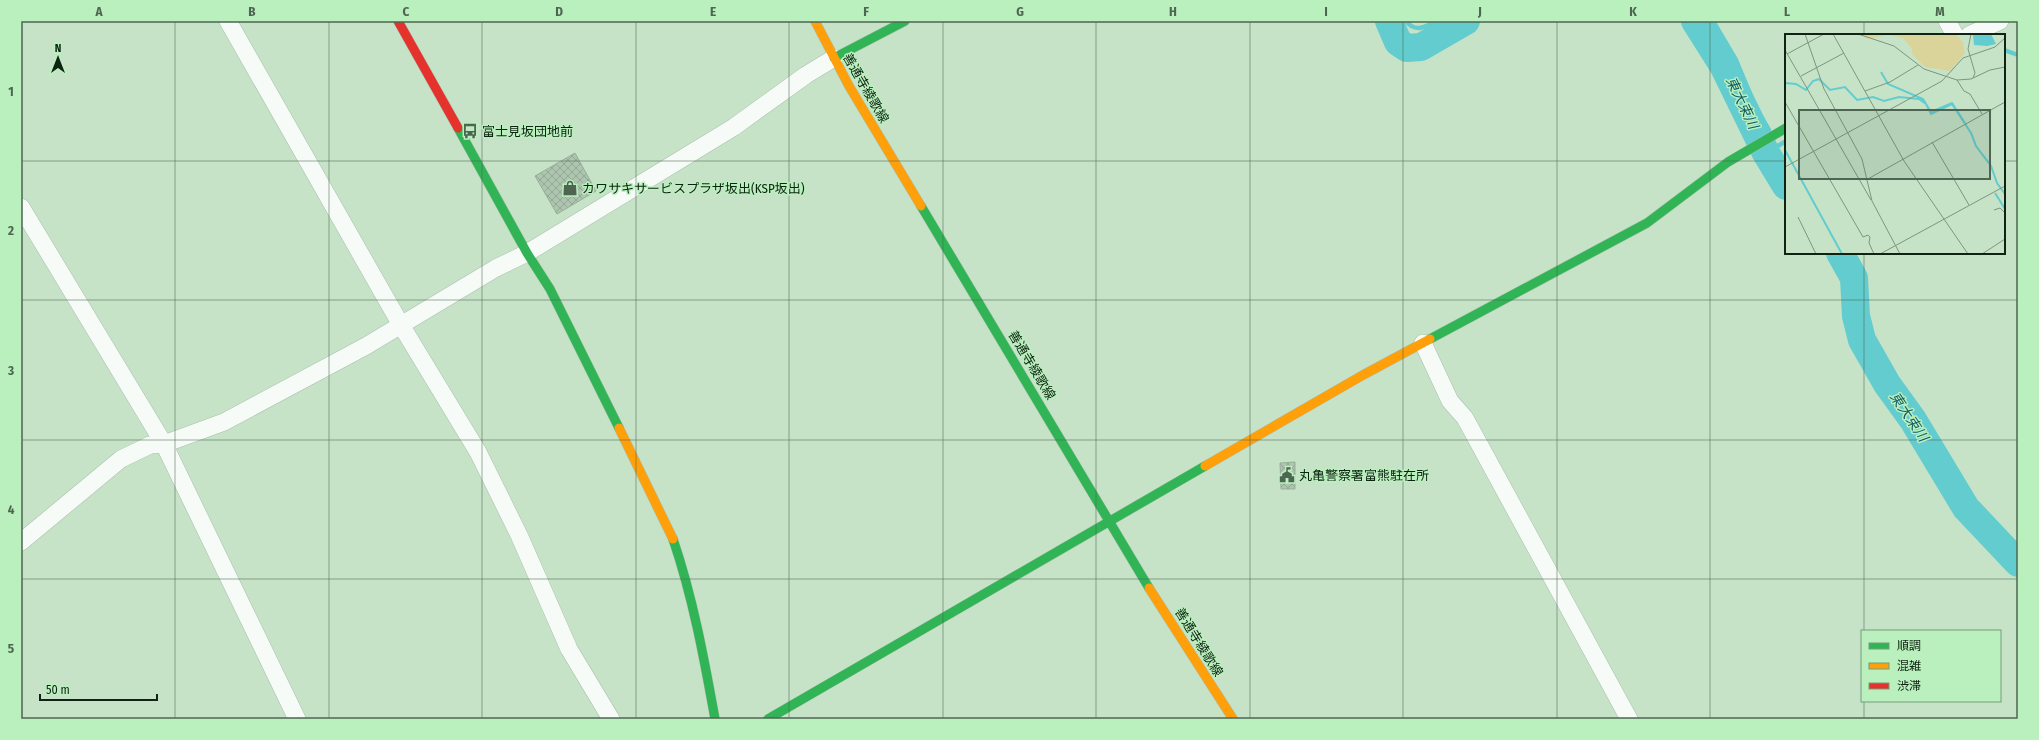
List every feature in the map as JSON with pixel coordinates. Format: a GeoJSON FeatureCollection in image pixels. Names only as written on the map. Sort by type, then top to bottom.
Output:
{"type":"FeatureCollection","features":[{"type":"Feature","properties":{"kind":"street"},"geometry":{"type":"LineString","coordinates":[[228,21],[401,325],[478,452],[519,535],[570,649],[612,719]]}},
{"type":"Feature","properties":{"kind":"street"},"geometry":{"type":"LineString","coordinates":[[398,21],[527,253],[550,289],[669,528],[685,574],[699,630],[715,719]]}},
{"type":"Feature","properties":{"kind":"street","name":"善通寺綾歌線"},"geometry":{"type":"LineString","coordinates":[[815,21],[834,58],[1110,521],[1125,550],[1233,719]]}},
{"type":"Feature","properties":{"kind":"street"},"geometry":{"type":"LineString","coordinates":[[21,542],[121,459],[150,445],[164,444],[224,422],[401,325],[496,268],[527,253],[734,127],[806,74],[904,21]]}},
{"type":"Feature","properties":{"kind":"street"},"geometry":{"type":"LineString","coordinates":[[1947,21],[1954,34]]}},
{"type":"Feature","properties":{"kind":"street"},"geometry":{"type":"LineString","coordinates":[[1972,34],[2000,21]]}},
{"type":"Feature","properties":{"kind":"street"},"geometry":{"type":"LineString","coordinates":[[768,719],[1363,375],[1648,224],[1702,180],[1748,149],[1785,128]]}},
{"type":"Feature","properties":{"kind":"street"},"geometry":{"type":"LineString","coordinates":[[21,207],[164,444],[297,719]]}},
{"type":"Feature","properties":{"kind":"street"},"geometry":{"type":"LineString","coordinates":[[1423,343],[1450,401],[1465,418],[1629,719]]}},
{"type":"Feature","properties":{"kind":"building"},"geometry":{"type":"Polygon","coordinates":[[[575,153],[596,191],[557,214],[535,176],[575,153]]]}},
{"type":"Feature","properties":{"kind":"building"},"geometry":{"type":"Polygon","coordinates":[[[1295,462],[1295,489],[1281,489],[1280,463],[1295,462]]]}},
{"type":"Feature","properties":{"kind":"waterway","name":"東大束川"},"geometry":{"type":"LineString","coordinates":[[1389,21],[1398,42],[1407,48],[1421,47],[1466,21]]}},
{"type":"Feature","properties":{"kind":"waterway"},"geometry":{"type":"LineString","coordinates":[[1406,21],[1409,25],[1417,28],[1424,27],[1436,21]]}},
{"type":"Feature","properties":{"kind":"waterway","name":"東大束川"},"geometry":{"type":"LineString","coordinates":[[1695,21],[1724,67],[1766,153],[1785,184]]}},
{"type":"Feature","properties":{"kind":"waterway"},"geometry":{"type":"LineString","coordinates":[[1713,21],[1736,60],[1756,108],[1769,130]]}},
{"type":"Feature","properties":{"kind":"waterway"},"geometry":{"type":"LineString","coordinates":[[2005,50],[2018,55]]}},
{"type":"Feature","properties":{"kind":"waterway"},"geometry":{"type":"LineString","coordinates":[[1766,153],[1785,142]]}},
{"type":"Feature","properties":{"kind":"waterway","name":"東大束川"},"geometry":{"type":"LineString","coordinates":[[1841,254],[1854,278],[1856,316],[1862,340],[1887,384],[1913,420],[1966,508],[2018,563]]}},
{"type":"Feature","properties":{"kind":"traffic: fast"},"geometry":{"type":"LineString","coordinates":[[834,58],[905,21]]}},
{"type":"Feature","properties":{"kind":"traffic: fast"},"geometry":{"type":"LineString","coordinates":[[458,128],[527,253],[550,289],[619,428]]}},
{"type":"Feature","properties":{"kind":"traffic: fast"},"geometry":{"type":"LineString","coordinates":[[1430,339],[1647,223],[1728,162],[1785,129]]}},
{"type":"Feature","properties":{"kind":"traffic: fast"},"geometry":{"type":"LineString","coordinates":[[921,206],[1149,588]]}},
{"type":"Feature","properties":{"kind":"traffic: fast"},"geometry":{"type":"LineString","coordinates":[[768,719],[1205,466]]}},
{"type":"Feature","properties":{"kind":"traffic: fast"},"geometry":{"type":"LineString","coordinates":[[673,539],[692,606],[715,719]]}},
{"type":"Feature","properties":{"kind":"traffic: slow"},"geometry":{"type":"LineString","coordinates":[[815,21],[849,86],[921,206]]}},
{"type":"Feature","properties":{"kind":"traffic: slow"},"geometry":{"type":"LineString","coordinates":[[1205,466],[1363,375],[1430,339]]}},
{"type":"Feature","properties":{"kind":"traffic: slow"},"geometry":{"type":"LineString","coordinates":[[619,428],[673,539]]}},
{"type":"Feature","properties":{"kind":"traffic: slow"},"geometry":{"type":"LineString","coordinates":[[1149,588],[1233,719]]}},
{"type":"Feature","properties":{"kind":"traffic: jam"},"geometry":{"type":"LineString","coordinates":[[398,21],[458,128]]}},
{"type":"Feature","properties":{"kind":"place","name":"富士見坂団地前"},"geometry":{"type":"Point","coordinates":[470,131]}},
{"type":"Feature","properties":{"kind":"place","name":"カワサキサービスプラザ坂出(KSP坂出)"},"geometry":{"type":"Point","coordinates":[570,188]}},
{"type":"Feature","properties":{"kind":"place","name":"丸亀警察署富熊駐在所"},"geometry":{"type":"Point","coordinates":[1287,475]}}]}
